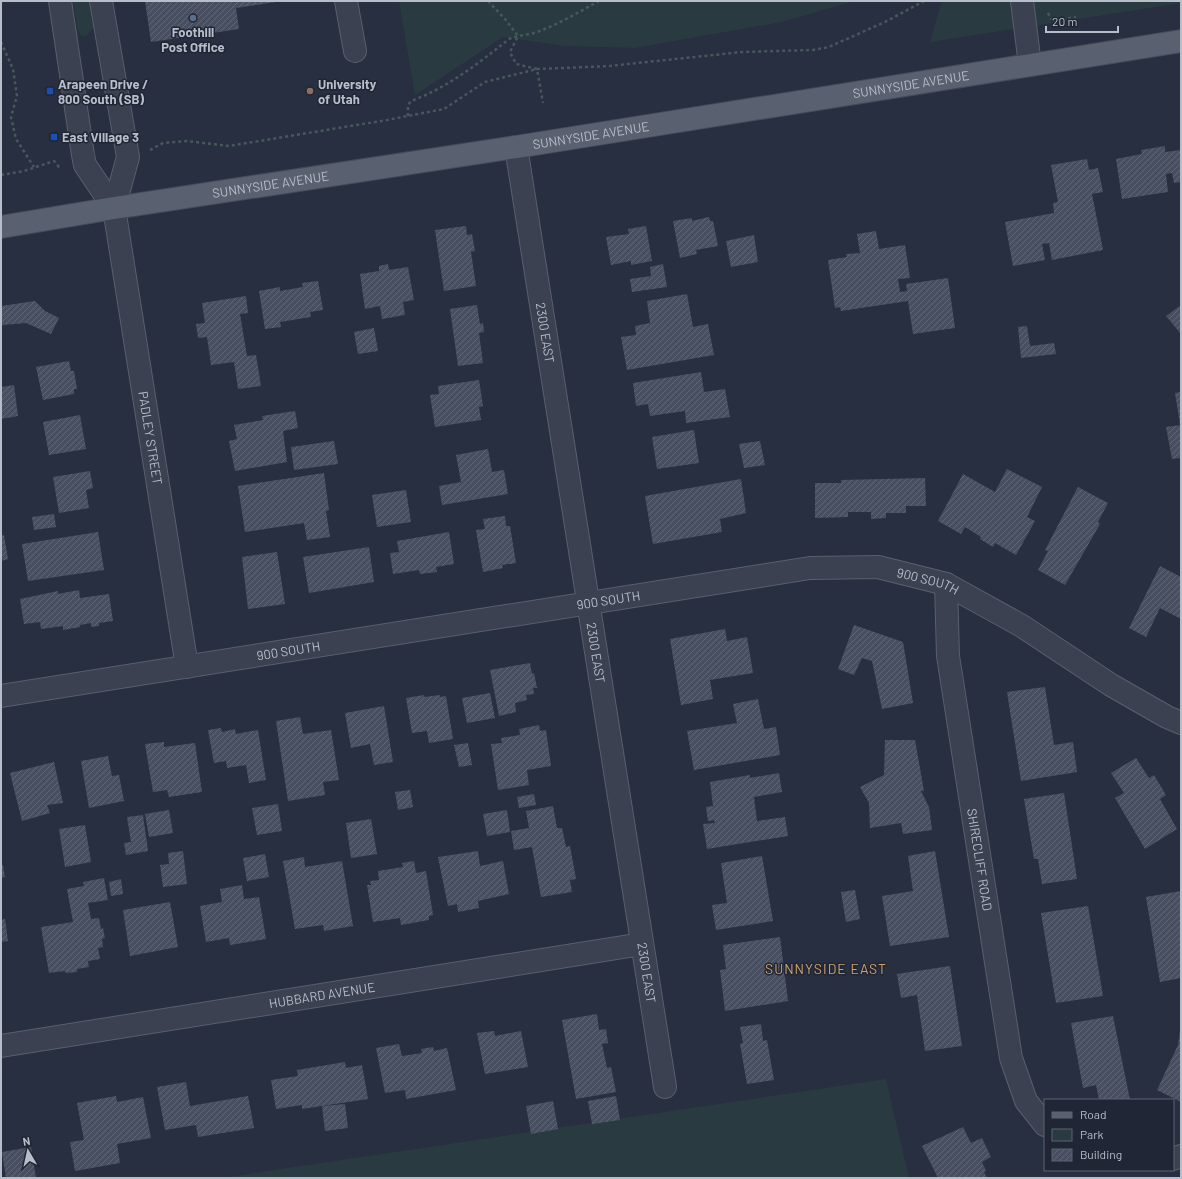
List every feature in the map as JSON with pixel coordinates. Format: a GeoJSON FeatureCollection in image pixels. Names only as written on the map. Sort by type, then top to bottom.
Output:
{"type":"FeatureCollection","features":[{"type":"Feature","properties":{"kind":"main road","name":"SUNNYSIDE AVENUE"},"geometry":{"type":"LineString","coordinates":[[1,226],[516,147],[1181,41]]}},
{"type":"Feature","properties":{"kind":"street"},"geometry":{"type":"LineString","coordinates":[[60,1],[85,165],[114,208]]}},
{"type":"Feature","properties":{"kind":"street"},"geometry":{"type":"LineString","coordinates":[[101,1],[128,157],[114,208]]}},
{"type":"Feature","properties":{"kind":"street"},"geometry":{"type":"LineString","coordinates":[[346,1],[355,51]]}},
{"type":"Feature","properties":{"kind":"street"},"geometry":{"type":"LineString","coordinates":[[1022,1],[1030,65]]}},
{"type":"Feature","properties":{"kind":"street","name":"2300 EAST"},"geometry":{"type":"LineString","coordinates":[[516,147],[665,1087]]}},
{"type":"Feature","properties":{"kind":"street","name":"PADLEY STREET"},"geometry":{"type":"LineString","coordinates":[[114,208],[188,667]]}},
{"type":"Feature","properties":{"kind":"street","name":"900 SOUTH"},"geometry":{"type":"LineString","coordinates":[[1,696],[810,568],[878,567],[946,584],[1022,626],[1111,685],[1167,717],[1181,723]]}},
{"type":"Feature","properties":{"kind":"street","name":"SHIRECLIFF ROAD"},"geometry":{"type":"LineString","coordinates":[[946,584],[948,656],[1011,1058],[1026,1101],[1044,1124]]}},
{"type":"Feature","properties":{"kind":"street","name":"HUBBARD AVENUE"},"geometry":{"type":"LineString","coordinates":[[1,1046],[642,944]]}},
{"type":"Feature","properties":{"kind":"path"},"geometry":{"type":"LineString","coordinates":[[488,1],[518,36]]}},
{"type":"Feature","properties":{"kind":"path"},"geometry":{"type":"LineString","coordinates":[[408,116],[408,105],[411,101],[438,88],[462,73],[509,39],[536,32],[556,24],[599,1]]}},
{"type":"Feature","properties":{"kind":"path"},"geometry":{"type":"LineString","coordinates":[[151,150],[163,143],[187,141],[230,146],[444,109],[485,82],[537,69],[609,66],[742,52],[814,50],[829,47],[887,21],[924,1]]}},
{"type":"Feature","properties":{"kind":"path"},"geometry":{"type":"LineString","coordinates":[[1046,8],[1051,18],[1057,20],[1076,17]]}},
{"type":"Feature","properties":{"kind":"path"},"geometry":{"type":"LineString","coordinates":[[518,36],[510,52],[516,64],[537,69]]}},
{"type":"Feature","properties":{"kind":"path"},"geometry":{"type":"LineString","coordinates":[[1,42],[12,69],[17,96],[12,117],[16,139],[34,167]]}},
{"type":"Feature","properties":{"kind":"path"},"geometry":{"type":"LineString","coordinates":[[537,69],[543,104]]}},
{"type":"Feature","properties":{"kind":"path"},"geometry":{"type":"LineString","coordinates":[[1,175],[24,171],[54,161],[59,168]]}},
{"type":"Feature","properties":{"kind":"green space"},"geometry":{"type":"Polygon","coordinates":[[[73,1],[89,1],[93,28],[84,37],[80,35],[78,29],[73,1]]]}},
{"type":"Feature","properties":{"kind":"green space"},"geometry":{"type":"Polygon","coordinates":[[[399,1],[855,1],[781,22],[635,48],[565,46],[503,37],[415,95],[399,1]]]}},
{"type":"Feature","properties":{"kind":"green space"},"geometry":{"type":"Polygon","coordinates":[[[942,1],[1181,1],[1181,3],[930,42],[942,1]]]}},
{"type":"Feature","properties":{"kind":"green space"},"geometry":{"type":"Polygon","coordinates":[[[886,1079],[909,1178],[221,1178],[886,1079]]]}},
{"type":"Feature","properties":{"kind":"building","name":"Foothill Post Office"},"geometry":{"type":"Polygon","coordinates":[[[145,1],[276,2],[236,8],[239,29],[151,42],[145,1]]]}},
{"type":"Feature","properties":{"kind":"building"},"geometry":{"type":"Polygon","coordinates":[[[1165,146],[1165,152],[1181,150],[1181,182],[1174,183],[1172,173],[1166,174],[1168,192],[1122,199],[1116,159],[1142,154],[1141,150],[1165,146]]]}},
{"type":"Feature","properties":{"kind":"building"},"geometry":{"type":"Polygon","coordinates":[[[1087,159],[1089,170],[1098,168],[1103,192],[1092,194],[1103,250],[1052,260],[1049,243],[1042,244],[1045,260],[1013,266],[1005,222],[1054,213],[1053,203],[1058,202],[1051,165],[1087,159]]]}},
{"type":"Feature","properties":{"kind":"building"},"geometry":{"type":"Polygon","coordinates":[[[709,217],[710,221],[713,221],[718,246],[696,250],[697,254],[680,258],[673,221],[692,218],[692,221],[709,217]]]}},
{"type":"Feature","properties":{"kind":"building"},"geometry":{"type":"Polygon","coordinates":[[[466,226],[467,235],[472,234],[475,251],[471,252],[476,286],[444,291],[435,230],[466,226]]]}},
{"type":"Feature","properties":{"kind":"building"},"geometry":{"type":"Polygon","coordinates":[[[646,226],[652,261],[631,265],[631,261],[611,265],[606,237],[629,234],[628,229],[646,226]]]}},
{"type":"Feature","properties":{"kind":"building"},"geometry":{"type":"Polygon","coordinates":[[[876,231],[879,249],[905,245],[910,278],[898,279],[900,292],[907,291],[906,284],[948,278],[955,328],[913,334],[908,301],[841,311],[840,307],[835,308],[828,260],[847,257],[846,254],[860,253],[857,234],[876,231]]]}},
{"type":"Feature","properties":{"kind":"building"},"geometry":{"type":"Polygon","coordinates":[[[754,235],[758,262],[731,267],[726,241],[754,235]]]}},
{"type":"Feature","properties":{"kind":"building"},"geometry":{"type":"Polygon","coordinates":[[[388,264],[389,270],[408,267],[414,300],[403,302],[405,315],[382,319],[380,306],[365,309],[360,274],[379,271],[379,266],[388,264]]]}},
{"type":"Feature","properties":{"kind":"building"},"geometry":{"type":"Polygon","coordinates":[[[663,264],[667,287],[632,292],[630,279],[651,276],[650,267],[663,264]]]}},
{"type":"Feature","properties":{"kind":"building"},"geometry":{"type":"Polygon","coordinates":[[[318,281],[323,310],[310,312],[311,317],[280,322],[281,327],[265,329],[259,291],[280,287],[280,291],[303,287],[302,283],[318,281]]]}},
{"type":"Feature","properties":{"kind":"building"},"geometry":{"type":"Polygon","coordinates":[[[687,294],[693,327],[708,324],[714,355],[627,370],[621,337],[636,335],[635,326],[650,323],[647,301],[687,294]]]}},
{"type":"Feature","properties":{"kind":"building"},"geometry":{"type":"Polygon","coordinates":[[[246,296],[248,313],[240,314],[247,356],[256,355],[261,386],[238,389],[234,362],[211,365],[207,337],[198,338],[196,324],[205,323],[202,303],[246,296]]]}},
{"type":"Feature","properties":{"kind":"building"},"geometry":{"type":"Polygon","coordinates":[[[35,301],[45,311],[59,318],[51,334],[26,323],[3,325],[1,327],[1,306],[35,301]]]}},
{"type":"Feature","properties":{"kind":"building"},"geometry":{"type":"Polygon","coordinates":[[[477,305],[480,324],[483,323],[484,332],[479,333],[483,363],[458,366],[450,309],[477,305]]]}},
{"type":"Feature","properties":{"kind":"building"},"geometry":{"type":"Polygon","coordinates":[[[1181,305],[1181,334],[1166,316],[1181,305]]]}},
{"type":"Feature","properties":{"kind":"building"},"geometry":{"type":"Polygon","coordinates":[[[1027,326],[1030,346],[1054,343],[1056,354],[1021,358],[1018,327],[1027,326]]]}},
{"type":"Feature","properties":{"kind":"building"},"geometry":{"type":"Polygon","coordinates":[[[374,328],[378,351],[358,354],[354,332],[374,328]]]}},
{"type":"Feature","properties":{"kind":"building"},"geometry":{"type":"Polygon","coordinates":[[[69,361],[71,371],[74,371],[77,389],[74,389],[74,394],[43,400],[36,367],[69,361]]]}},
{"type":"Feature","properties":{"kind":"building"},"geometry":{"type":"Polygon","coordinates":[[[701,372],[704,392],[725,389],[730,417],[686,423],[685,411],[650,416],[648,404],[636,406],[633,383],[701,372]]]}},
{"type":"Feature","properties":{"kind":"building"},"geometry":{"type":"Polygon","coordinates":[[[479,380],[483,406],[479,407],[481,420],[435,427],[430,395],[439,394],[438,386],[479,380]]]}},
{"type":"Feature","properties":{"kind":"building"},"geometry":{"type":"Polygon","coordinates":[[[14,385],[18,416],[1,419],[1,387],[14,385]]]}},
{"type":"Feature","properties":{"kind":"building"},"geometry":{"type":"Polygon","coordinates":[[[1181,392],[1181,425],[1180,425],[1175,393],[1181,392]]]}},
{"type":"Feature","properties":{"kind":"building"},"geometry":{"type":"Polygon","coordinates":[[[295,411],[298,428],[283,431],[287,462],[235,471],[229,441],[237,439],[234,425],[263,420],[262,416],[295,411]]]}},
{"type":"Feature","properties":{"kind":"building"},"geometry":{"type":"Polygon","coordinates":[[[80,415],[86,449],[49,455],[43,422],[80,415]]]}},
{"type":"Feature","properties":{"kind":"building"},"geometry":{"type":"Polygon","coordinates":[[[1181,425],[1181,458],[1172,459],[1166,427],[1181,425]]]}},
{"type":"Feature","properties":{"kind":"building"},"geometry":{"type":"Polygon","coordinates":[[[694,430],[699,463],[657,469],[652,437],[694,430]]]}},
{"type":"Feature","properties":{"kind":"building"},"geometry":{"type":"Polygon","coordinates":[[[334,441],[338,464],[294,470],[291,447],[334,441]]]}},
{"type":"Feature","properties":{"kind":"building"},"geometry":{"type":"Polygon","coordinates":[[[760,441],[765,465],[744,468],[739,444],[760,441]]]}},
{"type":"Feature","properties":{"kind":"building"},"geometry":{"type":"Polygon","coordinates":[[[488,449],[492,472],[504,470],[508,494],[442,505],[439,486],[461,482],[456,455],[488,449]]]}},
{"type":"Feature","properties":{"kind":"building"},"geometry":{"type":"Polygon","coordinates":[[[1007,469],[1042,487],[1027,517],[1035,521],[1016,555],[995,543],[993,547],[965,527],[961,534],[938,521],[963,474],[995,492],[1007,469]]]}},
{"type":"Feature","properties":{"kind":"building"},"geometry":{"type":"Polygon","coordinates":[[[90,471],[93,488],[86,490],[89,508],[59,513],[53,477],[90,471]]]}},
{"type":"Feature","properties":{"kind":"building"},"geometry":{"type":"Polygon","coordinates":[[[324,473],[329,510],[326,511],[330,537],[307,540],[304,523],[245,532],[238,486],[324,473]]]}},
{"type":"Feature","properties":{"kind":"building"},"geometry":{"type":"Polygon","coordinates":[[[925,478],[926,506],[906,506],[906,513],[886,513],[886,518],[871,519],[871,512],[848,512],[848,517],[815,518],[815,483],[841,483],[841,480],[925,478]]]}},
{"type":"Feature","properties":{"kind":"building"},"geometry":{"type":"Polygon","coordinates":[[[741,479],[746,513],[720,519],[722,532],[653,544],[645,496],[741,479]]]}},
{"type":"Feature","properties":{"kind":"building"},"geometry":{"type":"Polygon","coordinates":[[[1078,487],[1108,503],[1098,522],[1100,524],[1065,585],[1038,570],[1048,551],[1045,550],[1078,487]]]}},
{"type":"Feature","properties":{"kind":"building"},"geometry":{"type":"Polygon","coordinates":[[[406,490],[411,522],[377,527],[372,495],[406,490]]]}},
{"type":"Feature","properties":{"kind":"building"},"geometry":{"type":"Polygon","coordinates":[[[54,514],[56,527],[34,530],[32,517],[54,514]]]}},
{"type":"Feature","properties":{"kind":"building"},"geometry":{"type":"Polygon","coordinates":[[[505,516],[506,526],[510,526],[516,563],[502,565],[503,568],[483,572],[476,530],[485,529],[483,519],[505,516]]]}},
{"type":"Feature","properties":{"kind":"building"},"geometry":{"type":"Polygon","coordinates":[[[98,532],[104,570],[28,581],[22,544],[98,532]]]}},
{"type":"Feature","properties":{"kind":"building"},"geometry":{"type":"Polygon","coordinates":[[[449,532],[454,564],[436,567],[437,572],[420,574],[419,570],[393,574],[390,553],[399,552],[397,541],[449,532]]]}},
{"type":"Feature","properties":{"kind":"building"},"geometry":{"type":"Polygon","coordinates":[[[4,535],[8,559],[1,561],[1,536],[4,535]]]}},
{"type":"Feature","properties":{"kind":"building"},"geometry":{"type":"Polygon","coordinates":[[[369,547],[374,582],[309,593],[303,557],[369,547]]]}},
{"type":"Feature","properties":{"kind":"building"},"geometry":{"type":"Polygon","coordinates":[[[277,552],[285,604],[248,609],[242,557],[277,552]]]}},
{"type":"Feature","properties":{"kind":"building"},"geometry":{"type":"Polygon","coordinates":[[[1160,566],[1181,577],[1181,619],[1160,608],[1146,637],[1129,628],[1160,566]]]}},
{"type":"Feature","properties":{"kind":"building"},"geometry":{"type":"Polygon","coordinates":[[[79,590],[80,598],[109,594],[113,621],[99,623],[99,626],[91,627],[91,623],[80,625],[80,627],[63,630],[63,626],[41,629],[40,622],[24,624],[20,599],[58,591],[58,594],[79,590]]]}},
{"type":"Feature","properties":{"kind":"building"},"geometry":{"type":"Polygon","coordinates":[[[854,625],[903,642],[913,703],[882,709],[872,661],[862,658],[854,675],[838,669],[854,625]]]}},
{"type":"Feature","properties":{"kind":"building"},"geometry":{"type":"Polygon","coordinates":[[[725,629],[727,641],[747,637],[753,673],[710,680],[713,699],[681,705],[670,639],[725,629]]]}},
{"type":"Feature","properties":{"kind":"building"},"geometry":{"type":"Polygon","coordinates":[[[530,663],[537,688],[533,688],[534,694],[526,695],[527,700],[515,703],[516,712],[499,716],[490,670],[530,663]]]}},
{"type":"Feature","properties":{"kind":"building"},"geometry":{"type":"Polygon","coordinates":[[[1045,687],[1054,745],[1073,742],[1077,772],[1021,781],[1007,692],[1045,687]]]}},
{"type":"Feature","properties":{"kind":"building"},"geometry":{"type":"Polygon","coordinates":[[[490,693],[495,718],[467,723],[462,698],[490,693]]]}},
{"type":"Feature","properties":{"kind":"building"},"geometry":{"type":"Polygon","coordinates":[[[424,695],[424,697],[440,695],[440,697],[446,696],[453,739],[429,743],[427,731],[412,733],[406,698],[424,695]]]}},
{"type":"Feature","properties":{"kind":"building"},"geometry":{"type":"Polygon","coordinates":[[[758,699],[764,729],[776,727],[780,755],[694,770],[687,731],[737,723],[733,704],[758,699]]]}},
{"type":"Feature","properties":{"kind":"building"},"geometry":{"type":"Polygon","coordinates":[[[384,706],[393,762],[374,765],[370,744],[351,748],[345,713],[384,706]]]}},
{"type":"Feature","properties":{"kind":"building"},"geometry":{"type":"Polygon","coordinates":[[[300,717],[303,734],[331,730],[339,780],[323,782],[325,795],[288,801],[276,721],[300,717]]]}},
{"type":"Feature","properties":{"kind":"building"},"geometry":{"type":"Polygon","coordinates":[[[539,725],[540,731],[546,730],[551,766],[527,770],[529,785],[498,790],[491,744],[502,743],[501,738],[520,735],[519,729],[539,725]]]}},
{"type":"Feature","properties":{"kind":"building"},"geometry":{"type":"Polygon","coordinates":[[[221,728],[222,732],[235,729],[236,734],[258,730],[266,780],[249,783],[246,765],[227,768],[226,761],[214,763],[208,730],[221,728]]]}},
{"type":"Feature","properties":{"kind":"building"},"geometry":{"type":"Polygon","coordinates":[[[885,740],[915,740],[924,791],[921,791],[929,807],[932,830],[903,834],[901,823],[870,828],[869,803],[860,787],[884,775],[885,740]]]}},
{"type":"Feature","properties":{"kind":"building"},"geometry":{"type":"Polygon","coordinates":[[[164,742],[164,747],[195,743],[202,792],[169,797],[167,790],[153,792],[145,744],[164,742]]]}},
{"type":"Feature","properties":{"kind":"building"},"geometry":{"type":"Polygon","coordinates":[[[468,743],[472,765],[459,767],[454,745],[468,743]]]}},
{"type":"Feature","properties":{"kind":"building"},"geometry":{"type":"Polygon","coordinates":[[[108,756],[112,776],[119,775],[124,801],[89,808],[81,761],[108,756]]]}},
{"type":"Feature","properties":{"kind":"building"},"geometry":{"type":"Polygon","coordinates":[[[1136,758],[1149,778],[1154,775],[1166,795],[1160,799],[1177,829],[1145,849],[1115,798],[1124,793],[1111,773],[1136,758]]]}},
{"type":"Feature","properties":{"kind":"building"},"geometry":{"type":"Polygon","coordinates":[[[54,762],[63,803],[47,805],[50,813],[22,821],[10,773],[54,762]]]}},
{"type":"Feature","properties":{"kind":"building"},"geometry":{"type":"Polygon","coordinates":[[[779,773],[782,792],[754,797],[757,821],[785,817],[788,836],[707,849],[703,824],[715,823],[714,820],[708,821],[706,807],[713,806],[710,782],[750,775],[750,778],[779,773]]]}},
{"type":"Feature","properties":{"kind":"building"},"geometry":{"type":"Polygon","coordinates":[[[410,790],[413,807],[398,810],[395,792],[410,790]]]}},
{"type":"Feature","properties":{"kind":"building"},"geometry":{"type":"Polygon","coordinates":[[[1064,793],[1077,879],[1042,884],[1038,859],[1034,859],[1024,799],[1064,793]]]}},
{"type":"Feature","properties":{"kind":"building"},"geometry":{"type":"Polygon","coordinates":[[[534,794],[536,805],[519,808],[517,797],[534,794]]]}},
{"type":"Feature","properties":{"kind":"building"},"geometry":{"type":"Polygon","coordinates":[[[278,804],[282,831],[257,835],[252,808],[278,804]]]}},
{"type":"Feature","properties":{"kind":"building"},"geometry":{"type":"Polygon","coordinates":[[[553,806],[557,828],[562,828],[566,847],[570,846],[576,879],[570,880],[572,892],[541,897],[532,847],[514,850],[511,831],[529,828],[526,811],[553,806]]]}},
{"type":"Feature","properties":{"kind":"building"},"geometry":{"type":"Polygon","coordinates":[[[169,810],[173,833],[149,837],[145,814],[169,810]]]}},
{"type":"Feature","properties":{"kind":"building"},"geometry":{"type":"Polygon","coordinates":[[[507,810],[510,832],[487,836],[483,814],[507,810]]]}},
{"type":"Feature","properties":{"kind":"building"},"geometry":{"type":"Polygon","coordinates":[[[143,815],[148,851],[126,855],[124,843],[131,842],[127,817],[143,815]]]}},
{"type":"Feature","properties":{"kind":"building"},"geometry":{"type":"Polygon","coordinates":[[[371,819],[377,854],[351,858],[346,823],[371,819]]]}},
{"type":"Feature","properties":{"kind":"building"},"geometry":{"type":"Polygon","coordinates":[[[85,825],[91,862],[65,867],[59,829],[85,825]]]}},
{"type":"Feature","properties":{"kind":"building"},"geometry":{"type":"Polygon","coordinates":[[[183,851],[187,884],[163,887],[160,865],[169,864],[168,853],[183,851]]]}},
{"type":"Feature","properties":{"kind":"building"},"geometry":{"type":"Polygon","coordinates":[[[478,851],[480,866],[503,861],[509,894],[478,901],[479,908],[458,912],[457,904],[448,906],[438,857],[478,851]]]}},
{"type":"Feature","properties":{"kind":"building"},"geometry":{"type":"Polygon","coordinates":[[[935,851],[949,937],[890,946],[882,896],[913,891],[908,856],[935,851]]]}},
{"type":"Feature","properties":{"kind":"building"},"geometry":{"type":"Polygon","coordinates":[[[265,854],[269,877],[247,881],[243,858],[265,854]]]}},
{"type":"Feature","properties":{"kind":"building"},"geometry":{"type":"Polygon","coordinates":[[[762,856],[773,921],[716,930],[712,905],[727,903],[721,863],[762,856]]]}},
{"type":"Feature","properties":{"kind":"building"},"geometry":{"type":"Polygon","coordinates":[[[304,857],[305,867],[342,861],[353,926],[324,931],[323,925],[295,929],[283,861],[304,857]]]}},
{"type":"Feature","properties":{"kind":"building"},"geometry":{"type":"Polygon","coordinates":[[[414,861],[416,873],[426,871],[433,915],[429,916],[429,920],[401,925],[400,918],[373,922],[367,885],[371,885],[370,881],[379,880],[378,871],[403,867],[402,863],[414,861]]]}},
{"type":"Feature","properties":{"kind":"building"},"geometry":{"type":"Polygon","coordinates":[[[1,865],[3,865],[5,877],[1,878],[1,865]]]}},
{"type":"Feature","properties":{"kind":"building"},"geometry":{"type":"Polygon","coordinates":[[[104,878],[108,900],[88,903],[91,919],[99,918],[101,929],[103,928],[105,938],[102,939],[103,947],[98,948],[100,959],[88,961],[89,967],[77,969],[77,972],[66,973],[65,971],[49,973],[41,927],[73,922],[67,889],[84,886],[83,882],[104,878]]]}},
{"type":"Feature","properties":{"kind":"building"},"geometry":{"type":"Polygon","coordinates":[[[121,879],[123,894],[111,896],[109,882],[121,879]]]}},
{"type":"Feature","properties":{"kind":"building"},"geometry":{"type":"Polygon","coordinates":[[[242,885],[244,899],[259,897],[266,939],[230,945],[229,938],[206,942],[200,906],[222,902],[220,889],[242,885]]]}},
{"type":"Feature","properties":{"kind":"building"},"geometry":{"type":"Polygon","coordinates":[[[855,890],[860,919],[846,922],[841,892],[855,890]]]}},
{"type":"Feature","properties":{"kind":"building"},"geometry":{"type":"Polygon","coordinates":[[[1181,891],[1181,978],[1160,982],[1146,897],[1181,891]]]}},
{"type":"Feature","properties":{"kind":"building"},"geometry":{"type":"Polygon","coordinates":[[[170,902],[178,947],[130,956],[123,910],[170,902]]]}},
{"type":"Feature","properties":{"kind":"building"},"geometry":{"type":"Polygon","coordinates":[[[1088,906],[1103,996],[1056,1003],[1041,913],[1088,906]]]}},
{"type":"Feature","properties":{"kind":"building"},"geometry":{"type":"Polygon","coordinates":[[[5,919],[8,941],[1,942],[1,920],[5,919]]]}},
{"type":"Feature","properties":{"kind":"building"},"geometry":{"type":"Polygon","coordinates":[[[780,937],[788,1001],[725,1011],[720,970],[726,969],[723,945],[780,937]]]}},
{"type":"Feature","properties":{"kind":"building"},"geometry":{"type":"Polygon","coordinates":[[[950,966],[962,1046],[925,1051],[917,995],[901,998],[897,974],[950,966]]]}},
{"type":"Feature","properties":{"kind":"building"},"geometry":{"type":"Polygon","coordinates":[[[597,1014],[599,1030],[606,1029],[608,1043],[602,1044],[607,1068],[611,1067],[616,1092],[576,1099],[562,1020],[597,1014]]]}},
{"type":"Feature","properties":{"kind":"building"},"geometry":{"type":"Polygon","coordinates":[[[1113,1016],[1130,1099],[1099,1099],[1096,1085],[1083,1088],[1071,1023],[1113,1016]]]}},
{"type":"Feature","properties":{"kind":"building"},"geometry":{"type":"Polygon","coordinates":[[[761,1024],[763,1041],[767,1040],[774,1080],[747,1084],[740,1044],[743,1043],[740,1027],[761,1024]]]}},
{"type":"Feature","properties":{"kind":"building"},"geometry":{"type":"Polygon","coordinates":[[[1180,1030],[1181,1102],[1157,1090],[1178,1045],[1180,1030]]]}},
{"type":"Feature","properties":{"kind":"building"},"geometry":{"type":"Polygon","coordinates":[[[494,1031],[495,1036],[521,1031],[528,1067],[485,1074],[477,1033],[494,1031]]]}},
{"type":"Feature","properties":{"kind":"building"},"geometry":{"type":"Polygon","coordinates":[[[399,1044],[402,1056],[422,1053],[421,1049],[433,1047],[434,1051],[447,1048],[456,1090],[406,1099],[405,1090],[385,1093],[376,1048],[399,1044]]]}},
{"type":"Feature","properties":{"kind":"building"},"geometry":{"type":"Polygon","coordinates":[[[345,1062],[346,1068],[362,1065],[368,1099],[302,1109],[302,1105],[276,1109],[271,1080],[298,1076],[297,1070],[345,1062]]]}},
{"type":"Feature","properties":{"kind":"building"},"geometry":{"type":"Polygon","coordinates":[[[186,1082],[190,1106],[248,1096],[254,1128],[198,1137],[196,1125],[165,1130],[157,1087],[186,1082]]]}},
{"type":"Feature","properties":{"kind":"building"},"geometry":{"type":"Polygon","coordinates":[[[116,1096],[117,1102],[143,1097],[151,1138],[117,1144],[120,1163],[75,1171],[70,1142],[84,1140],[77,1103],[116,1096]]]}},
{"type":"Feature","properties":{"kind":"building"},"geometry":{"type":"Polygon","coordinates":[[[616,1096],[620,1120],[592,1124],[588,1101],[616,1096]]]}},
{"type":"Feature","properties":{"kind":"building"},"geometry":{"type":"Polygon","coordinates":[[[553,1101],[558,1129],[531,1134],[526,1106],[553,1101]]]}},
{"type":"Feature","properties":{"kind":"building"},"geometry":{"type":"Polygon","coordinates":[[[345,1104],[348,1128],[325,1131],[322,1106],[345,1104]]]}},
{"type":"Feature","properties":{"kind":"building"},"geometry":{"type":"Polygon","coordinates":[[[963,1127],[971,1143],[982,1138],[991,1157],[982,1162],[987,1178],[938,1178],[922,1146],[963,1127]]]}},
{"type":"Feature","properties":{"kind":"building"},"geometry":{"type":"Polygon","coordinates":[[[31,1147],[36,1178],[6,1178],[2,1152],[31,1147]]]}},
{"type":"Feature","properties":{"kind":"place","name":"Foothill Post Office"},"geometry":{"type":"Point","coordinates":[193,18]}},
{"type":"Feature","properties":{"kind":"place","name":"Arapeen Drive / 800 South (SB)"},"geometry":{"type":"Point","coordinates":[50,91]}},
{"type":"Feature","properties":{"kind":"place","name":"University of Utah"},"geometry":{"type":"Point","coordinates":[310,91]}},
{"type":"Feature","properties":{"kind":"place","name":"East Village 3"},"geometry":{"type":"Point","coordinates":[54,137]}},
{"type":"Feature","properties":{"kind":"district","name":"SUNNYSIDE EAST"},"geometry":{"type":"Point","coordinates":[826,968]}}]}
